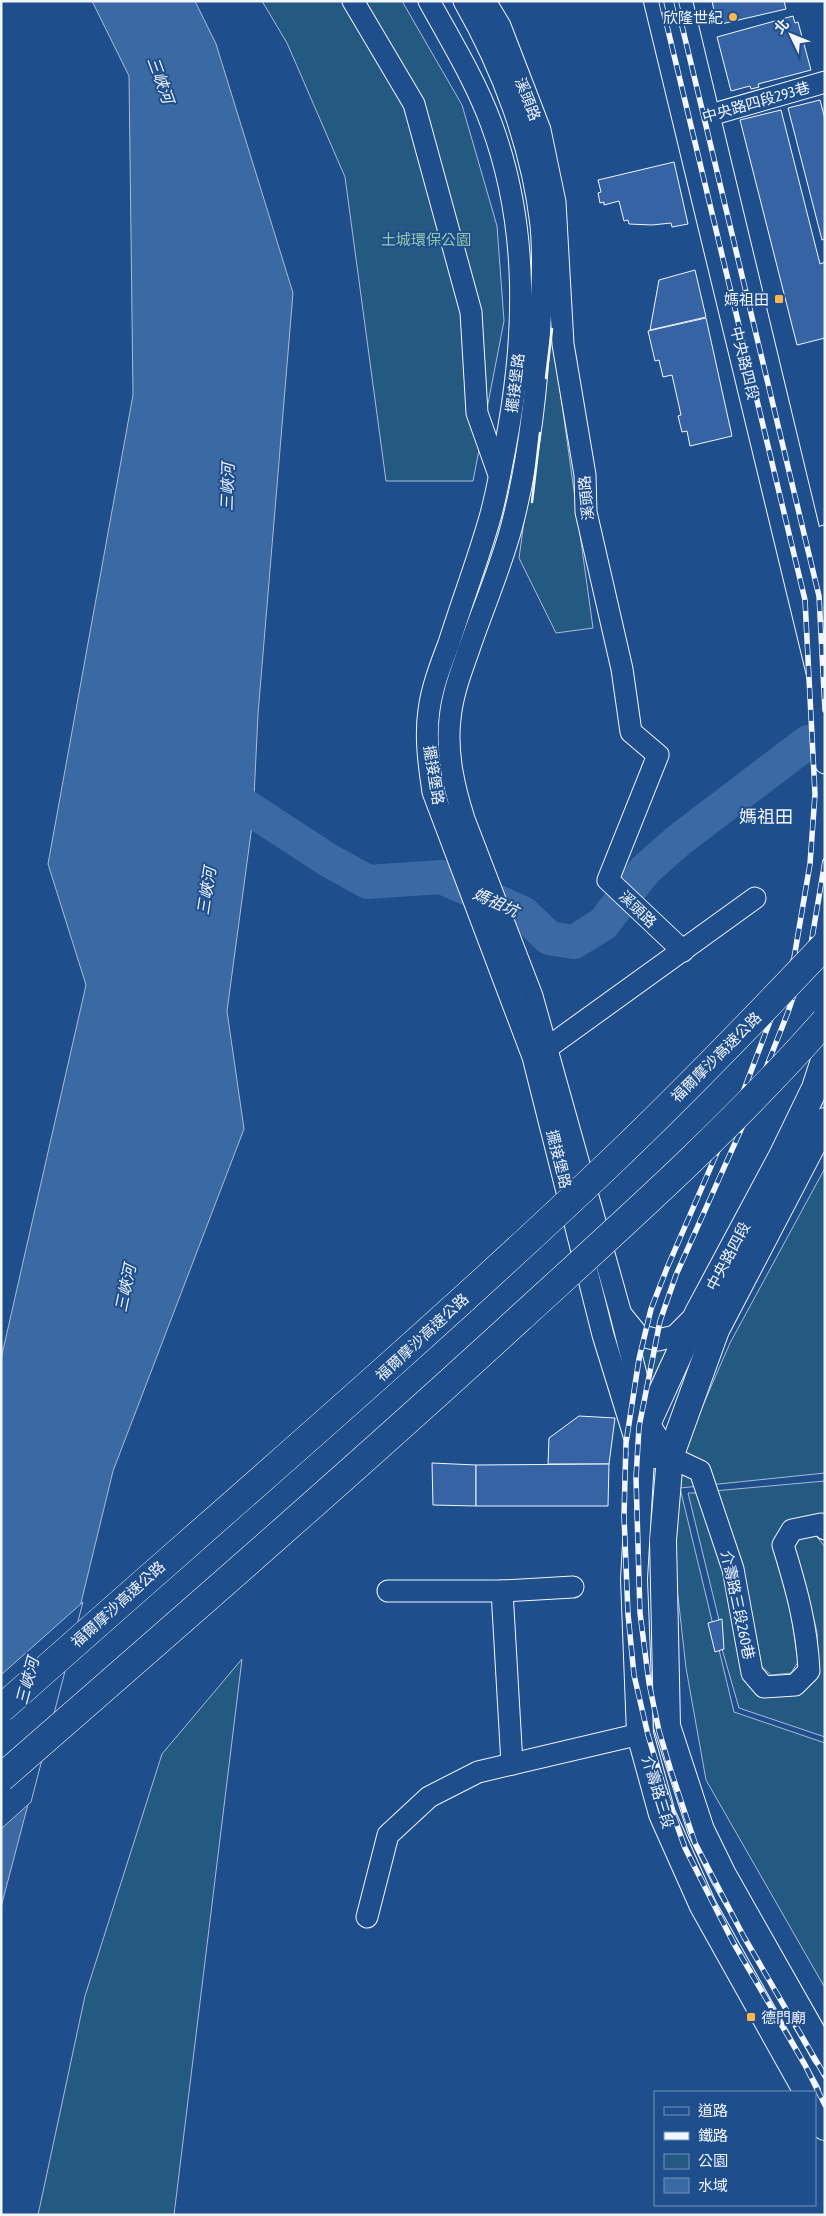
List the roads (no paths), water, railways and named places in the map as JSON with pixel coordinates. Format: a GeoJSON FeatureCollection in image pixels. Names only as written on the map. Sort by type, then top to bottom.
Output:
{"type":"FeatureCollection","features":[{"type":"Feature","properties":{"kind":"highway","name":"福爾摩沙高速公路"},"geometry":{"type":"LineString","coordinates":[[1,1708],[381,1375],[595,1178],[825,945]]}},
{"type":"Feature","properties":{"kind":"highway"},"geometry":{"type":"LineString","coordinates":[[1,1778],[415,1415],[644,1206],[788,1062],[825,1021]]}},
{"type":"Feature","properties":{"kind":"main road","name":"中央路四段"},"geometry":{"type":"LineString","coordinates":[[657,1],[697,119],[825,608]]}},
{"type":"Feature","properties":{"kind":"main road","name":"中央路四段"},"geometry":{"type":"LineString","coordinates":[[679,1],[697,119]]}},
{"type":"Feature","properties":{"kind":"main road","name":"中央路四段"},"geometry":{"type":"LineString","coordinates":[[809,545],[823,698]]}},
{"type":"Feature","properties":{"kind":"main road","name":"中央路四段"},"geometry":{"type":"LineString","coordinates":[[641,1458],[648,1422],[698,1313],[782,1156],[815,1088],[825,1058]]}},
{"type":"Feature","properties":{"kind":"main road","name":"中央路四段"},"geometry":{"type":"LineString","coordinates":[[670,1457],[716,1330],[825,1121]]}},
{"type":"Feature","properties":{"kind":"main road","name":"介壽路三段"},"geometry":{"type":"LineString","coordinates":[[670,1457],[663,1540],[667,1726],[701,1830],[723,1875],[825,2055]]}},
{"type":"Feature","properties":{"kind":"main road","name":"介壽路三段"},"geometry":{"type":"LineString","coordinates":[[641,1458],[634,1579],[640,1734],[662,1814],[702,1906],[806,2091]]}},
{"type":"Feature","properties":{"kind":"main road"},"geometry":{"type":"LineString","coordinates":[[816,2110],[825,2127]]}},
{"type":"Feature","properties":{"kind":"street"},"geometry":{"type":"LineString","coordinates":[[353,1],[414,104],[471,312],[475,403],[500,477]]}},
{"type":"Feature","properties":{"kind":"street","name":"擺接堡路"},"geometry":{"type":"LineString","coordinates":[[429,1],[465,65],[491,123],[509,186],[517,234],[522,290],[519,353],[512,410],[500,477],[490,520],[440,667],[429,710],[427,753],[433,792],[441,817],[523,1001]]}},
{"type":"Feature","properties":{"kind":"street","name":"擺接堡路"},"geometry":{"type":"LineString","coordinates":[[464,1],[485,38],[507,91],[528,158],[541,225],[542,290],[534,403],[523,473],[512,526],[458,682],[450,718],[449,754],[455,791],[540,1053],[620,1311],[648,1422],[670,1457]]}},
{"type":"Feature","properties":{"kind":"street","name":"溪頭路"},"geometry":{"type":"LineString","coordinates":[[485,1],[500,26],[540,130],[555,202],[563,344],[585,475],[586,512],[590,536],[622,669],[631,732],[658,755],[608,880],[681,949]]}},
{"type":"Feature","properties":{"kind":"street","name":"中央路四段293巷"},"geometry":{"type":"LineString","coordinates":[[697,119],[825,82]]}},
{"type":"Feature","properties":{"kind":"street"},"geometry":{"type":"LineString","coordinates":[[823,698],[825,763]]}},
{"type":"Feature","properties":{"kind":"street"},"geometry":{"type":"LineString","coordinates":[[540,1053],[681,949],[755,898]]}},
{"type":"Feature","properties":{"kind":"street","name":"擺接堡路"},"geometry":{"type":"LineString","coordinates":[[540,1053],[603,1335],[641,1458]]}},
{"type":"Feature","properties":{"kind":"street"},"geometry":{"type":"LineString","coordinates":[[620,1311],[638,1334],[658,1340],[675,1336],[698,1313]]}},
{"type":"Feature","properties":{"kind":"street","name":"介壽路三段260巷"},"geometry":{"type":"LineString","coordinates":[[641,1458],[670,1457],[700,1472],[733,1569],[752,1673],[764,1687],[795,1685],[809,1671],[808,1638],[797,1590],[782,1544],[792,1530],[821,1524],[825,1529]]}},
{"type":"Feature","properties":{"kind":"street"},"geometry":{"type":"LineString","coordinates":[[388,1591],[502,1591],[573,1587]]}},
{"type":"Feature","properties":{"kind":"street"},"geometry":{"type":"LineString","coordinates":[[502,1591],[512,1764]]}},
{"type":"Feature","properties":{"kind":"street"},"geometry":{"type":"LineString","coordinates":[[367,1917],[388,1835],[429,1797],[478,1772],[640,1734]]}},
{"type":"Feature","properties":{"kind":"water","name":"三峽河"},"geometry":{"type":"Polygon","coordinates":[[[92,1],[195,1],[216,44],[293,293],[258,714],[253,818],[227,1011],[244,1129],[113,1471],[80,1607],[1,1907],[1,1359],[86,985],[48,864],[133,395],[129,76],[92,1]]]}},
{"type":"Feature","properties":{"kind":"waterway","name":"媽祖坑"},"geometry":{"type":"LineString","coordinates":[[218,788],[328,860],[368,882],[441,877],[523,913],[549,938],[574,942],[603,924],[645,870],[679,840],[808,742]]}},
{"type":"Feature","properties":{"kind":"railway"},"geometry":{"type":"LineString","coordinates":[[661,1],[805,600],[815,794],[810,864],[794,958],[742,1095],[651,1309],[639,1359],[626,1443],[624,1516],[628,1614],[634,1675],[648,1735],[685,1848],[733,1942],[805,2065],[825,2105]]}},
{"type":"Feature","properties":{"kind":"railway"},"geometry":{"type":"LineString","coordinates":[[676,1],[819,596],[825,710]]}},
{"type":"Feature","properties":{"kind":"railway"},"geometry":{"type":"LineString","coordinates":[[825,861],[811,944],[788,1012],[748,1114],[676,1275],[660,1321],[639,1427],[636,1478],[640,1613],[649,1683],[659,1731],[671,1771],[695,1843],[744,1937],[825,2076]]}},
{"type":"Feature","properties":{"kind":"place","name":"欣隆世紀"},"geometry":{"type":"Point","coordinates":[733,17]}},
{"type":"Feature","properties":{"kind":"place","name":"媽祖田"},"geometry":{"type":"Point","coordinates":[779,299]}},
{"type":"Feature","properties":{"kind":"place","name":"德門廟"},"geometry":{"type":"Point","coordinates":[751,2017]}},
{"type":"Feature","properties":{"kind":"district","name":"媽祖田"},"geometry":{"type":"Point","coordinates":[766,816]}},
{"type":"Feature","properties":{"kind":"park label","name":"土城環保公園"},"geometry":{"type":"Point","coordinates":[426,239]}}]}
